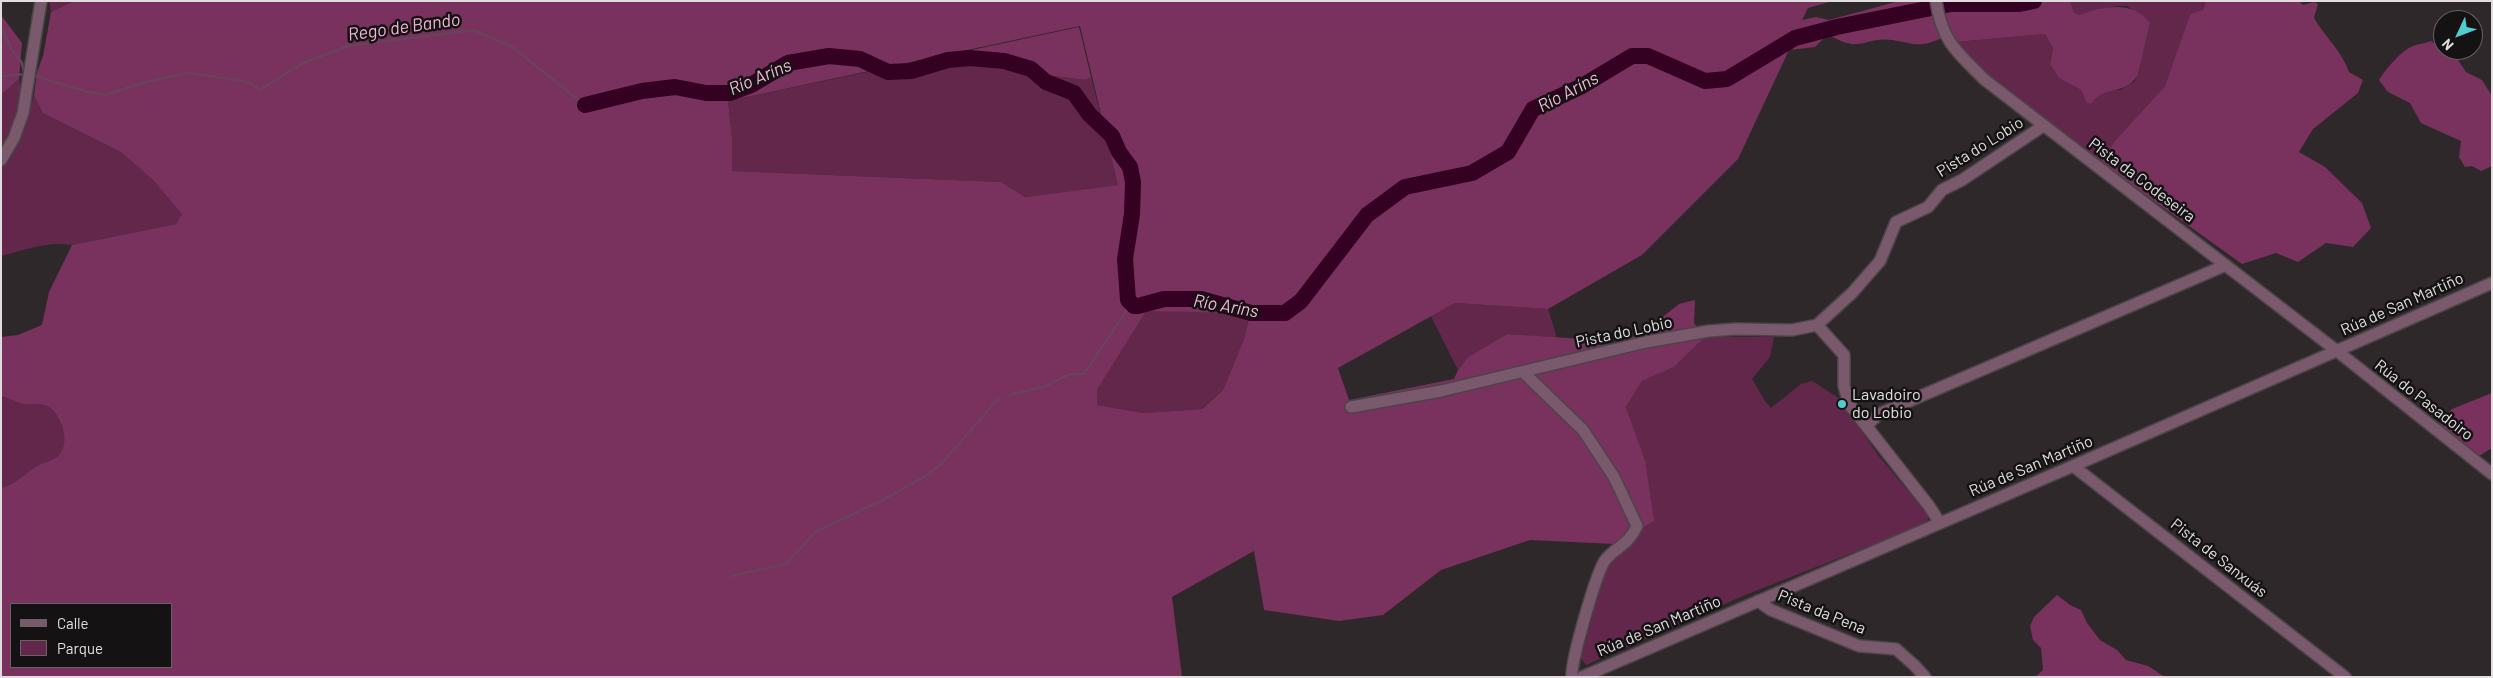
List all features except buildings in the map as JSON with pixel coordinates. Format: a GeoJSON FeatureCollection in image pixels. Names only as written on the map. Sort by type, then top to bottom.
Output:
{"type":"FeatureCollection","features":[{"type":"Feature","properties":{"kind":"street"},"geometry":{"type":"LineString","coordinates":[[1,160],[14,138],[23,113],[31,74],[41,1]]}},
{"type":"Feature","properties":{"kind":"street","name":"Pista da Codeseira"},"geometry":{"type":"LineString","coordinates":[[1936,1],[1940,24],[1954,49],[1985,80],[2337,351]]}},
{"type":"Feature","properties":{"kind":"street","name":"Pista do Lobio"},"geometry":{"type":"LineString","coordinates":[[1351,407],[1440,391],[1646,342],[1710,331],[1736,329],[1792,330],[1817,325],[1852,293],[1880,261],[1896,222],[1924,210],[1942,190],[1962,180],[2043,126]]}},
{"type":"Feature","properties":{"kind":"street"},"geometry":{"type":"LineString","coordinates":[[1867,425],[1879,414],[2226,265]]}},
{"type":"Feature","properties":{"kind":"street","name":"Rúa de San Martiño"},"geometry":{"type":"LineString","coordinates":[[1582,677],[2492,283]]}},
{"type":"Feature","properties":{"kind":"street"},"geometry":{"type":"LineString","coordinates":[[1817,325],[1844,355],[1845,397],[1940,523]]}},
{"type":"Feature","properties":{"kind":"street","name":"Rúa do Pasadoiro"},"geometry":{"type":"LineString","coordinates":[[2337,351],[2492,474]]}},
{"type":"Feature","properties":{"kind":"street"},"geometry":{"type":"LineString","coordinates":[[1523,372],[1583,430],[1614,477],[1637,526],[1631,539],[1605,560],[1597,576],[1572,677]]}},
{"type":"Feature","properties":{"kind":"street","name":"Pista de Sanxuás"},"geometry":{"type":"LineString","coordinates":[[2073,466],[2345,677]]}},
{"type":"Feature","properties":{"kind":"street","name":"Pista da Pena"},"geometry":{"type":"LineString","coordinates":[[1758,601],[1771,610],[1859,646],[1896,650],[1910,660],[1925,677]]}},
{"type":"Feature","properties":{"kind":"green space"},"geometry":{"type":"Polygon","coordinates":[[[49,1],[74,1],[51,12],[49,1]]]}},
{"type":"Feature","properties":{"kind":"green space"},"geometry":{"type":"Polygon","coordinates":[[[2070,1],[2206,1],[2203,10],[2189,17],[2165,86],[2114,142],[2101,163],[1990,77],[1955,42],[2045,34],[2053,48],[2050,64],[2059,78],[2081,90],[2086,102],[2097,95],[2112,90],[2120,90],[2134,82],[2138,75],[2150,23],[2127,6],[2117,6],[2079,15],[2074,12],[2070,1]]]}},
{"type":"Feature","properties":{"kind":"green space"},"geometry":{"type":"Polygon","coordinates":[[[925,60],[1086,80],[1091,77],[1119,185],[1025,197],[1001,182],[732,171],[732,138],[728,101],[925,60]]]}},
{"type":"Feature","properties":{"kind":"green space"},"geometry":{"type":"Polygon","coordinates":[[[19,79],[21,97],[18,116],[1,150],[1,92],[4,92],[19,79]]]}},
{"type":"Feature","properties":{"kind":"green space"},"geometry":{"type":"Polygon","coordinates":[[[34,96],[43,113],[121,152],[154,181],[183,214],[176,224],[72,245],[54,244],[36,247],[1,256],[1,166],[18,135],[34,96]]]}},
{"type":"Feature","properties":{"kind":"green space"},"geometry":{"type":"Polygon","coordinates":[[[1455,303],[1548,309],[1557,338],[1507,334],[1468,357],[1458,370],[1431,316],[1455,303]]]}},
{"type":"Feature","properties":{"kind":"green space"},"geometry":{"type":"Polygon","coordinates":[[[1146,310],[1237,313],[1249,317],[1244,339],[1223,390],[1201,409],[1144,413],[1097,405],[1097,390],[1146,310]]]}},
{"type":"Feature","properties":{"kind":"green space"},"geometry":{"type":"Polygon","coordinates":[[[1705,337],[1774,337],[1770,357],[1752,379],[1771,408],[1801,384],[1812,381],[1840,399],[1878,455],[1929,516],[1926,524],[1745,595],[1586,665],[1581,658],[1597,599],[1609,565],[1635,541],[1639,528],[1645,460],[1626,407],[1642,381],[1674,367],[1705,337]]]}},
{"type":"Feature","properties":{"kind":"green space"},"geometry":{"type":"Polygon","coordinates":[[[1,396],[23,404],[49,407],[54,411],[61,423],[64,445],[58,456],[37,466],[16,481],[1,488],[1,396]]]}},
{"type":"Feature","properties":{"kind":"shaded area"},"geometry":{"type":"Polygon","coordinates":[[[74,1],[1833,1],[1808,8],[1802,20],[1816,17],[1829,20],[1899,1],[2070,1],[2074,12],[2079,15],[2098,9],[2127,8],[2143,16],[2150,23],[2138,75],[2127,86],[2102,94],[2091,104],[2086,102],[2081,90],[2059,78],[2050,64],[2053,48],[2045,34],[1955,42],[1940,32],[1941,38],[1922,44],[1883,39],[1855,44],[1839,40],[1828,34],[1815,47],[1789,50],[1738,159],[1642,255],[1548,309],[1455,303],[1338,368],[1349,400],[1454,379],[1468,357],[1507,334],[1582,339],[1590,345],[1618,344],[1645,331],[1679,304],[1695,300],[1694,323],[1705,337],[1674,367],[1642,381],[1626,407],[1645,460],[1654,521],[1614,544],[1530,540],[1441,570],[1383,615],[1339,621],[1264,610],[1254,551],[1172,597],[1182,677],[1,677],[1,488],[16,481],[37,466],[58,456],[64,445],[64,438],[61,423],[54,411],[49,407],[23,404],[1,396],[1,337],[18,335],[42,325],[49,292],[72,245],[176,224],[182,214],[154,181],[121,152],[43,113],[34,96],[37,72],[43,56],[51,12],[74,1]],[[1080,26],[728,101],[732,138],[732,171],[1001,182],[1025,197],[1118,185],[1080,26]],[[1146,311],[1097,390],[1097,405],[1144,413],[1202,409],[1223,390],[1244,339],[1249,318],[1237,313],[1146,311]]]}},
{"type":"Feature","properties":{"kind":"shaded area"},"geometry":{"type":"Polygon","coordinates":[[[2206,1],[2299,1],[2303,5],[2314,2],[2318,4],[2314,18],[2318,25],[2342,57],[2349,72],[2363,80],[2358,93],[2313,129],[2299,152],[2325,167],[2362,203],[2371,228],[2353,247],[2326,243],[2298,262],[2276,253],[2242,264],[2101,163],[2114,142],[2165,86],[2189,17],[2191,14],[2203,10],[2206,1]]]}},
{"type":"Feature","properties":{"kind":"shaded area"},"geometry":{"type":"Polygon","coordinates":[[[1,15],[22,43],[19,79],[4,92],[1,92],[1,15]]]}},
{"type":"Feature","properties":{"kind":"shaded area"},"geometry":{"type":"Polygon","coordinates":[[[1079,27],[1091,77],[1086,80],[925,60],[1079,27]]]}},
{"type":"Feature","properties":{"kind":"shaded area"},"geometry":{"type":"Polygon","coordinates":[[[2431,41],[2433,42],[2433,60],[2458,60],[2466,72],[2482,80],[2492,96],[2492,166],[2481,171],[2472,166],[2465,167],[2459,157],[2461,141],[2421,123],[2410,103],[2388,92],[2379,80],[2402,53],[2415,45],[2431,41]]]}},
{"type":"Feature","properties":{"kind":"shaded area"},"geometry":{"type":"Polygon","coordinates":[[[2492,393],[2492,448],[2479,456],[2439,424],[2452,409],[2492,393]]]}},
{"type":"Feature","properties":{"kind":"shaded area"},"geometry":{"type":"Polygon","coordinates":[[[2057,595],[2070,605],[2081,610],[2087,623],[2100,640],[2117,650],[2126,660],[2148,666],[2165,677],[2035,677],[2043,670],[2041,648],[2033,640],[2030,626],[2034,617],[2057,595]]]}},
{"type":"Feature","properties":{"kind":"waterway","name":"Río Aríns"},"geometry":{"type":"LineString","coordinates":[[585,105],[642,91],[675,87],[706,93],[730,93],[751,85],[788,63],[829,56],[860,59],[888,72],[911,71],[948,60],[970,58],[1004,61],[1031,69],[1046,82],[1074,93],[1089,114],[1112,136],[1119,152],[1130,167],[1133,182],[1132,214],[1125,259],[1128,300],[1134,306],[1164,299],[1201,299],[1251,313],[1285,313],[1301,301],[1367,215],[1405,187],[1472,173],[1508,152],[1533,109],[1582,86],[1632,56],[1648,56],[1705,81],[1727,79],[1795,38],[1837,27],[1951,4],[2019,4],[2034,1]]}},
{"type":"Feature","properties":{"kind":"waterway"},"geometry":{"type":"LineString","coordinates":[[1,26],[12,50],[22,63],[24,72]]}},
{"type":"Feature","properties":{"kind":"waterway","name":"Rego de Bando"},"geometry":{"type":"LineString","coordinates":[[32,75],[84,91],[105,95],[146,82],[188,73],[238,80],[250,83],[260,90],[303,63],[348,46],[473,30],[511,46],[585,105]]}},
{"type":"Feature","properties":{"kind":"waterway","name":"Rego de Bando"},"geometry":{"type":"LineString","coordinates":[[1,76],[27,74]]}},
{"type":"Feature","properties":{"kind":"waterway"},"geometry":{"type":"LineString","coordinates":[[1010,395],[1046,386],[1070,374],[1084,374],[1131,304]]}},
{"type":"Feature","properties":{"kind":"waterway"},"geometry":{"type":"LineString","coordinates":[[731,576],[786,564],[815,532],[885,499],[927,475],[941,464],[999,398]]}},
{"type":"Feature","properties":{"kind":"place","name":"Lavadoiro do Lobio"},"geometry":{"type":"Point","coordinates":[1842,404]}}]}
